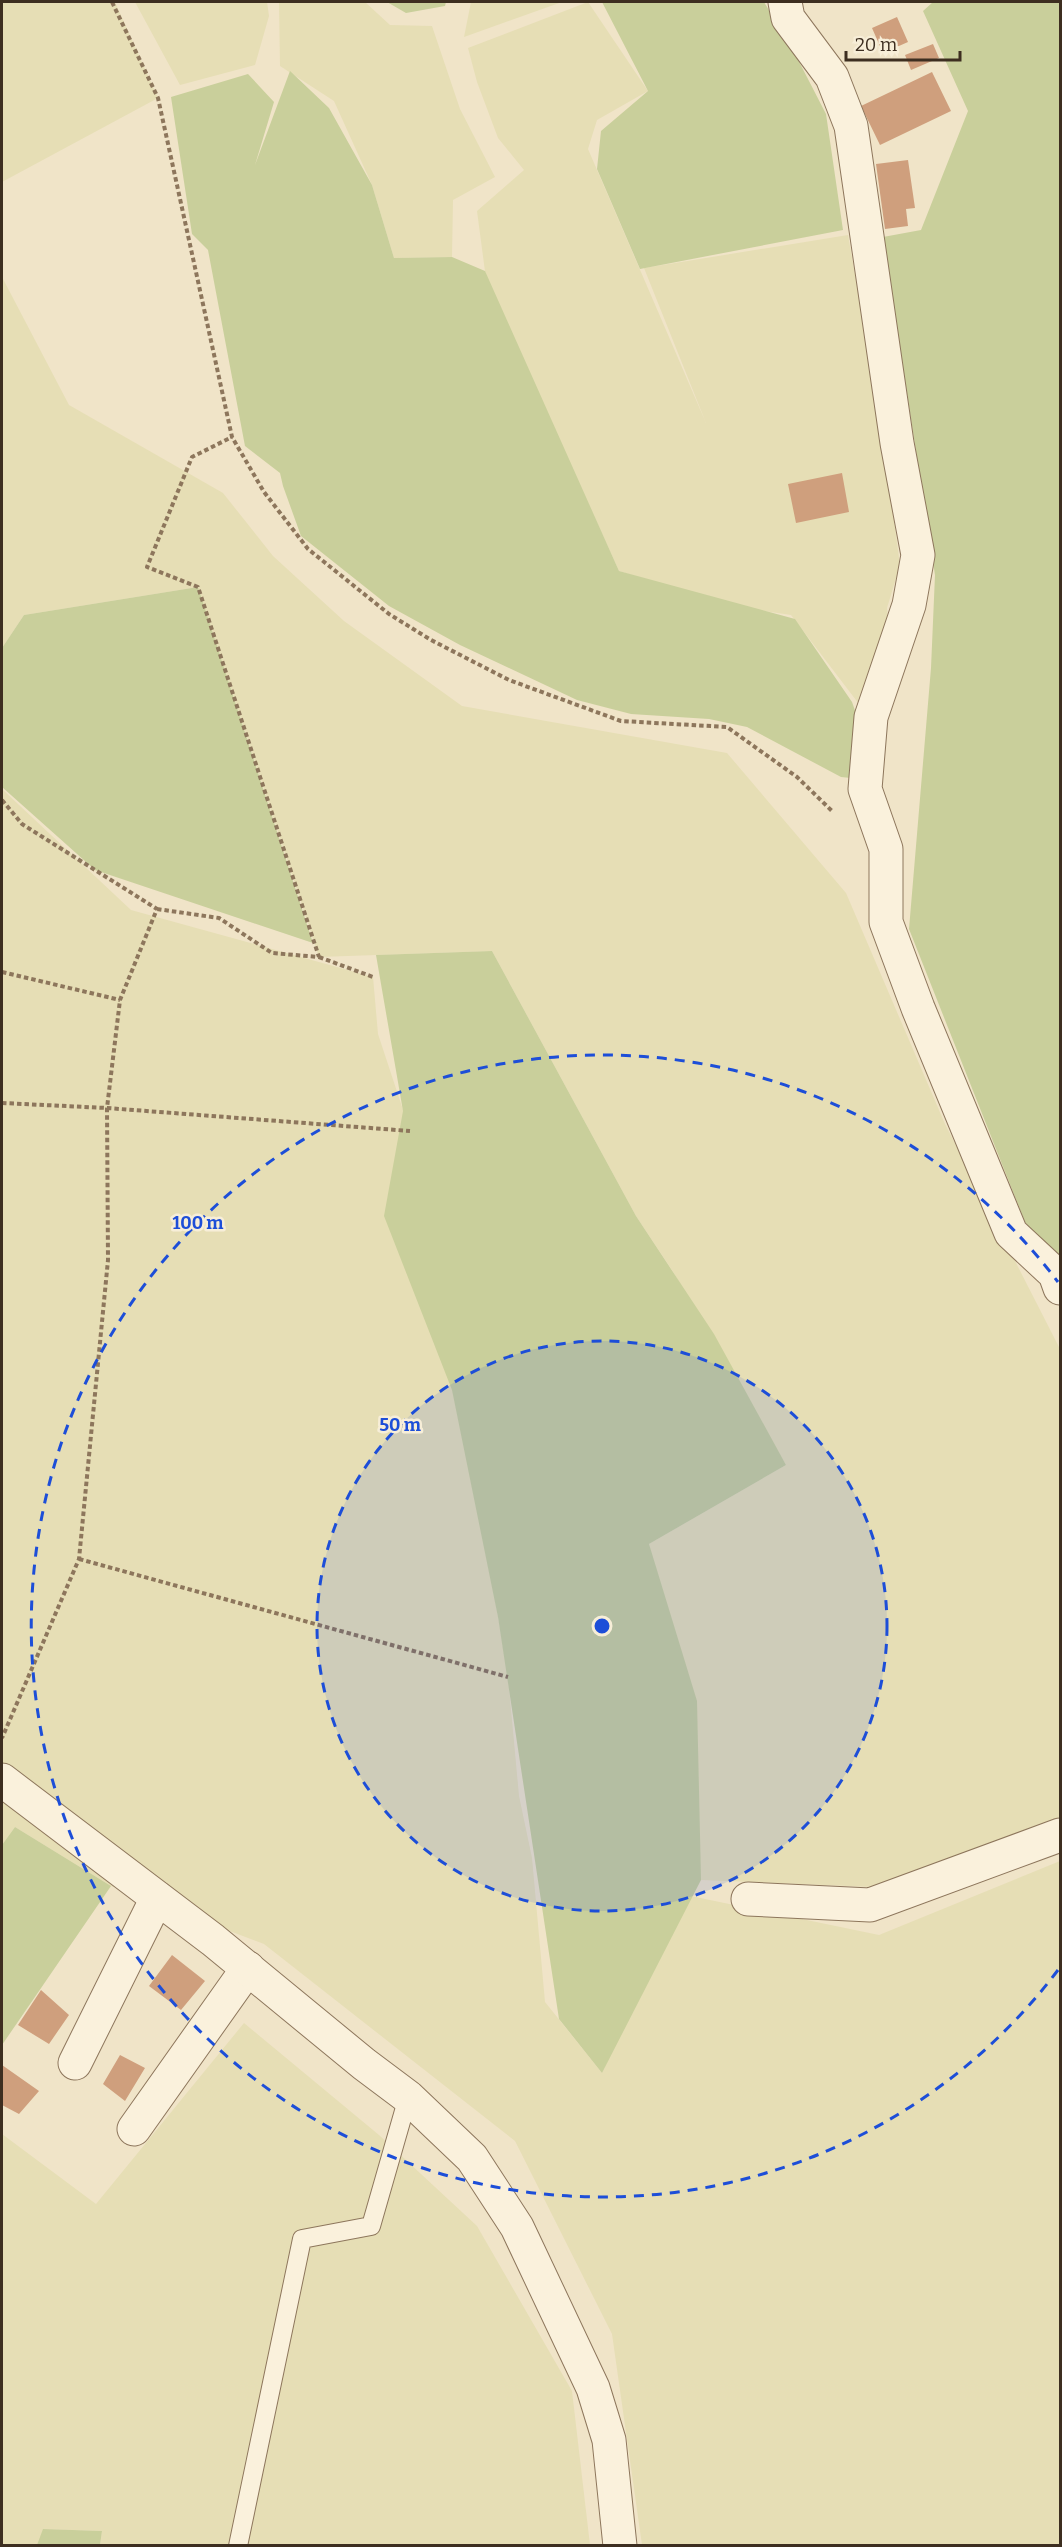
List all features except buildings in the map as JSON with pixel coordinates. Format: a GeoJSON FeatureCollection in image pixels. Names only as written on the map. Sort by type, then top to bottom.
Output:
{"type":"FeatureCollection","features":[{"type":"Feature","properties":{"kind":"street"},"geometry":{"type":"LineString","coordinates":[[785,2],[788,18],[832,77],[851,126],[897,442],[918,555],[909,605],[871,717],[870,727],[865,789],[886,849],[886,922],[918,1008],[1011,1233],[1055,1274],[1060,1288]]}},
{"type":"Feature","properties":{"kind":"street"},"geometry":{"type":"LineString","coordinates":[[2,1780],[248,1968],[364,2064],[408,2097],[472,2158],[517,2227],[593,2388],[609,2440],[620,2546]]}},
{"type":"Feature","properties":{"kind":"street"},"geometry":{"type":"LineString","coordinates":[[748,1899],[870,1905],[1060,1835]]}},
{"type":"Feature","properties":{"kind":"street"},"geometry":{"type":"LineString","coordinates":[[75,2063],[157,1898]]}},
{"type":"Feature","properties":{"kind":"street"},"geometry":{"type":"LineString","coordinates":[[134,2129],[248,1968]]}},
{"type":"Feature","properties":{"kind":"lane"},"geometry":{"type":"LineString","coordinates":[[238,2546],[302,2239],[371,2226],[408,2097]]}},
{"type":"Feature","properties":{"kind":"path"},"geometry":{"type":"LineString","coordinates":[[112,2],[158,98],[232,437],[264,492],[308,549],[389,614],[431,640],[509,680],[621,721],[727,727],[797,777],[838,816]]}},
{"type":"Feature","properties":{"kind":"path"},"geometry":{"type":"LineString","coordinates":[[232,437],[192,457],[147,567],[198,587],[320,957]]}},
{"type":"Feature","properties":{"kind":"path"},"geometry":{"type":"LineString","coordinates":[[2,800],[22,824],[158,909],[219,918],[272,953],[320,957],[373,977]]}},
{"type":"Feature","properties":{"kind":"path"},"geometry":{"type":"LineString","coordinates":[[2,1738],[79,1558],[108,1260],[107,1108],[120,1000],[158,909]]}},
{"type":"Feature","properties":{"kind":"path"},"geometry":{"type":"LineString","coordinates":[[2,972],[120,1000]]}},
{"type":"Feature","properties":{"kind":"path"},"geometry":{"type":"LineString","coordinates":[[2,1103],[107,1108],[410,1131]]}},
{"type":"Feature","properties":{"kind":"path"},"geometry":{"type":"LineString","coordinates":[[79,1558],[508,1677]]}},
{"type":"Feature","properties":{"kind":"shaded area"},"geometry":{"type":"Polygon","coordinates":[[[2,2],[115,2],[158,98],[2,182],[2,2]]]}},
{"type":"Feature","properties":{"kind":"shaded area"},"geometry":{"type":"Polygon","coordinates":[[[135,2],[267,2],[269,16],[255,65],[180,85],[135,2]]]}},
{"type":"Feature","properties":{"kind":"shaded area"},"geometry":{"type":"Polygon","coordinates":[[[279,2],[365,2],[390,25],[432,26],[460,109],[495,177],[453,200],[452,257],[394,258],[372,185],[334,101],[280,66],[279,2]]]}},
{"type":"Feature","properties":{"kind":"shaded area"},"geometry":{"type":"Polygon","coordinates":[[[471,2],[562,2],[464,37],[471,2]]]}},
{"type":"Feature","properties":{"kind":"shaded area"},"geometry":{"type":"Polygon","coordinates":[[[588,2],[648,91],[597,120],[588,149],[706,423],[644,268],[848,235],[880,416],[900,565],[887,608],[890,638],[859,704],[791,615],[736,607],[619,571],[486,279],[477,211],[524,170],[498,138],[477,82],[468,48],[588,2]]]}},
{"type":"Feature","properties":{"kind":"shaded area"},"geometry":{"type":"Polygon","coordinates":[[[2,277],[69,405],[223,493],[273,556],[344,621],[462,706],[727,753],[846,893],[945,1124],[1060,1349],[1060,1819],[874,1887],[701,1880],[649,1544],[786,1465],[672,1270],[636,1216],[492,951],[319,957],[198,587],[24,615],[2,648],[2,277]]]}},
{"type":"Feature","properties":{"kind":"shaded area"},"geometry":{"type":"Polygon","coordinates":[[[2,789],[131,910],[373,977],[378,1034],[410,1131],[439,1337],[475,1478],[508,1677],[519,1796],[532,1858],[545,2002],[602,2073],[686,1895],[879,1935],[1060,1861],[1060,2545],[642,2545],[612,2334],[515,2141],[264,1944],[111,1886],[15,1827],[2,1845],[2,789]]]}},
{"type":"Feature","properties":{"kind":"shaded area"},"geometry":{"type":"Polygon","coordinates":[[[244,2023],[379,2135],[477,2226],[572,2391],[590,2545],[100,2546],[102,2531],[44,2529],[38,2545],[2,2545],[2,2134],[96,2204],[244,2023]]]}},
{"type":"Feature","properties":{"kind":"green space"},"geometry":{"type":"Polygon","coordinates":[[[387,2],[446,2],[445,6],[406,13],[387,2]]]}},
{"type":"Feature","properties":{"kind":"green space"},"geometry":{"type":"Polygon","coordinates":[[[602,2],[764,2],[792,48],[826,114],[843,230],[640,269],[597,169],[601,131],[648,91],[602,2]]]}},
{"type":"Feature","properties":{"kind":"green space"},"geometry":{"type":"Polygon","coordinates":[[[933,2],[1060,2],[1060,1256],[1040,1260],[909,929],[931,668],[935,575],[883,237],[921,230],[968,111],[923,11],[933,2]]]}},
{"type":"Feature","properties":{"kind":"green space"},"geometry":{"type":"Polygon","coordinates":[[[290,71],[329,108],[372,185],[394,258],[452,257],[485,271],[619,571],[795,619],[852,702],[858,719],[851,778],[841,777],[747,727],[709,719],[631,714],[577,700],[460,645],[389,606],[301,536],[280,473],[245,446],[208,250],[192,234],[171,97],[248,74],[274,102],[255,165],[290,71]]]}},
{"type":"Feature","properties":{"kind":"green space"},"geometry":{"type":"Polygon","coordinates":[[[198,587],[313,943],[95,870],[2,787],[2,648],[24,615],[198,587]]]}},
{"type":"Feature","properties":{"kind":"green space"},"geometry":{"type":"Polygon","coordinates":[[[492,951],[636,1216],[714,1334],[786,1465],[649,1544],[697,1701],[701,1880],[602,2073],[559,2019],[498,1617],[452,1390],[384,1216],[403,1111],[376,955],[492,951]]]}},
{"type":"Feature","properties":{"kind":"green space"},"geometry":{"type":"Polygon","coordinates":[[[15,1827],[111,1886],[2,2045],[2,1845],[15,1827]]]}},
{"type":"Feature","properties":{"kind":"green space"},"geometry":{"type":"Polygon","coordinates":[[[43,2529],[102,2531],[100,2545],[37,2545],[43,2529]]]}}]}
